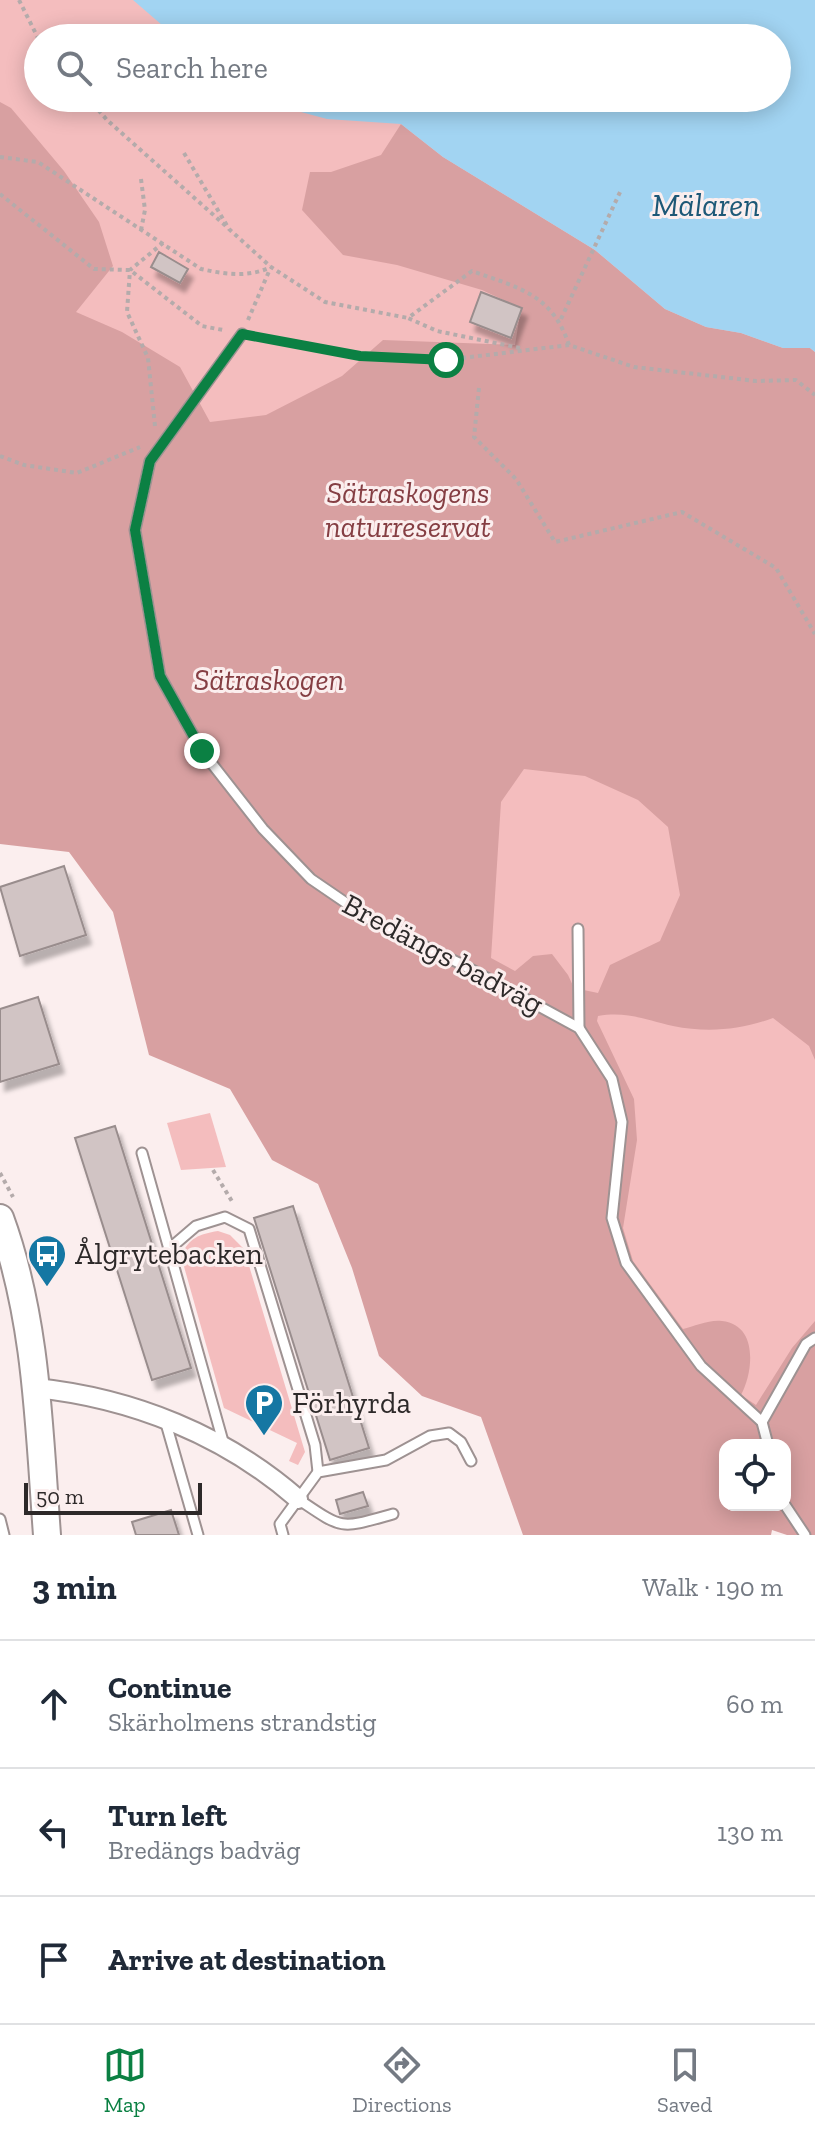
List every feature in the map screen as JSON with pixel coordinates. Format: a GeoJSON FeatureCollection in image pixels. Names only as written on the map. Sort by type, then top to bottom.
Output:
{"type":"FeatureCollection","features":[{"type":"Feature","properties":{"kind":"street"},"geometry":{"type":"LineString","coordinates":[[0,1218],[23,1290],[36,1388],[47,1535]]}},
{"type":"Feature","properties":{"kind":"street"},"geometry":{"type":"LineString","coordinates":[[36,1388],[85,1393],[164,1417],[270,1475],[298,1499]]}},
{"type":"Feature","properties":{"kind":"lane","name":"Bredängs badväg"},"geometry":{"type":"LineString","coordinates":[[242,334],[150,461],[142,484],[135,530],[160,676],[202,751],[263,829],[311,879],[371,920],[463,965],[579,1028],[612,1079],[622,1122],[612,1218],[626,1263],[701,1366],[762,1422]]}},
{"type":"Feature","properties":{"kind":"lane"},"geometry":{"type":"LineString","coordinates":[[578,929],[579,1028]]}},
{"type":"Feature","properties":{"kind":"lane"},"geometry":{"type":"LineString","coordinates":[[142,1153],[225,1448]]}},
{"type":"Feature","properties":{"kind":"lane"},"geometry":{"type":"LineString","coordinates":[[168,1250],[196,1226],[225,1217],[249,1229],[315,1445],[318,1472],[280,1524],[283,1535]]}},
{"type":"Feature","properties":{"kind":"lane"},"geometry":{"type":"LineString","coordinates":[[766,1439],[762,1422],[806,1344],[815,1338]]}},
{"type":"Feature","properties":{"kind":"lane"},"geometry":{"type":"LineString","coordinates":[[164,1417],[198,1535]]}},
{"type":"Feature","properties":{"kind":"lane"},"geometry":{"type":"LineString","coordinates":[[318,1472],[386,1460],[430,1436],[449,1433],[461,1442],[471,1461]]}},
{"type":"Feature","properties":{"kind":"lane"},"geometry":{"type":"LineString","coordinates":[[298,1499],[330,1523],[346,1527],[393,1514]]}},
{"type":"Feature","properties":{"kind":"lane"},"geometry":{"type":"LineString","coordinates":[[789,1511],[805,1535]]}},
{"type":"Feature","properties":{"kind":"lane"},"geometry":{"type":"LineString","coordinates":[[0,1519],[4,1535]]}},
{"type":"Feature","properties":{"kind":"path"},"geometry":{"type":"LineString","coordinates":[[19,0],[31,24]]}},
{"type":"Feature","properties":{"kind":"path"},"geometry":{"type":"LineString","coordinates":[[100,112],[271,267],[325,302],[408,318],[437,331],[524,349]]}},
{"type":"Feature","properties":{"kind":"path"},"geometry":{"type":"LineString","coordinates":[[184,153],[229,229]]}},
{"type":"Feature","properties":{"kind":"path"},"geometry":{"type":"LineString","coordinates":[[0,157],[38,162],[201,269],[226,275],[271,267]]}},
{"type":"Feature","properties":{"kind":"path"},"geometry":{"type":"LineString","coordinates":[[141,179],[145,210],[141,230]]}},
{"type":"Feature","properties":{"kind":"path"},"geometry":{"type":"LineString","coordinates":[[560,319],[621,190]]}},
{"type":"Feature","properties":{"kind":"path"},"geometry":{"type":"LineString","coordinates":[[0,194],[94,269],[130,270],[202,326],[360,356],[446,360],[569,345],[634,367],[756,381],[796,380],[815,395]]}},
{"type":"Feature","properties":{"kind":"path"},"geometry":{"type":"LineString","coordinates":[[153,424],[148,358],[127,312],[130,270],[163,243]]}},
{"type":"Feature","properties":{"kind":"path"},"geometry":{"type":"LineString","coordinates":[[242,334],[271,267]]}},
{"type":"Feature","properties":{"kind":"path"},"geometry":{"type":"LineString","coordinates":[[408,318],[472,271],[529,292],[560,319],[569,345]]}},
{"type":"Feature","properties":{"kind":"path"},"geometry":{"type":"LineString","coordinates":[[479,388],[474,437],[516,479],[555,542],[682,512],[776,568],[815,634]]}},
{"type":"Feature","properties":{"kind":"path"},"geometry":{"type":"LineString","coordinates":[[0,456],[24,465],[77,473],[118,454],[163,444]]}},
{"type":"Feature","properties":{"kind":"path"},"geometry":{"type":"LineString","coordinates":[[213,1170],[249,1229]]}},
{"type":"Feature","properties":{"kind":"green space","name":"Sätraskogen"},"geometry":{"type":"Polygon","coordinates":[[[0,0],[815,0],[815,1478],[791,1452],[791,1439],[719,1439],[0,705],[0,0]]]}},
{"type":"Feature","properties":{"kind":"green space","name":"Sätraskogen"},"geometry":{"type":"Polygon","coordinates":[[[0,102],[11,108],[64,171],[99,222],[113,266],[76,312],[122,332],[180,367],[210,422],[266,415],[342,376],[383,340],[515,345],[521,308],[482,290],[397,265],[343,255],[302,210],[310,172],[331,172],[381,155],[401,124],[443,157],[595,250],[665,309],[706,327],[741,333],[783,348],[810,348],[815,352],[815,1060],[809,1046],[773,1018],[736,1028],[711,1030],[618,1015],[598,1016],[597,1021],[634,1099],[637,1140],[623,1228],[633,1261],[683,1329],[722,1321],[734,1324],[742,1331],[750,1351],[750,1363],[741,1395],[756,1405],[792,1348],[815,1321],[815,1535],[787,1535],[772,1530],[771,1535],[523,1535],[481,1417],[422,1396],[379,1356],[352,1268],[318,1184],[272,1160],[230,1089],[149,1055],[113,912],[69,852],[0,844],[0,102]],[[524,769],[501,802],[491,958],[515,971],[533,956],[552,954],[574,988],[598,993],[610,965],[660,941],[680,895],[668,827],[638,800],[585,776],[524,769]]]}},
{"type":"Feature","properties":{"kind":"green space"},"geometry":{"type":"Polygon","coordinates":[[[210,1113],[226,1167],[181,1170],[167,1123],[210,1113]]]}},
{"type":"Feature","properties":{"kind":"green space"},"geometry":{"type":"Polygon","coordinates":[[[218,1231],[230,1235],[244,1249],[305,1452],[298,1465],[289,1461],[297,1443],[224,1408],[181,1256],[195,1238],[218,1231]]]}},
{"type":"Feature","properties":{"kind":"water","name":"Mälaren"},"geometry":{"type":"Polygon","coordinates":[[[133,0],[815,0],[815,352],[810,348],[783,348],[741,333],[706,327],[665,309],[595,250],[443,157],[401,124],[327,119],[301,112],[791,112],[791,24],[161,24],[133,0]]]}},
{"type":"Feature","properties":{"kind":"building"},"geometry":{"type":"Polygon","coordinates":[[[159,252],[188,269],[180,283],[151,267],[159,252]]]}},
{"type":"Feature","properties":{"kind":"building"},"geometry":{"type":"Polygon","coordinates":[[[481,292],[522,308],[511,338],[470,322],[481,292]]]}},
{"type":"Feature","properties":{"kind":"building"},"geometry":{"type":"Polygon","coordinates":[[[64,866],[86,935],[20,956],[0,887],[64,866]]]}},
{"type":"Feature","properties":{"kind":"building"},"geometry":{"type":"Polygon","coordinates":[[[38,997],[59,1064],[0,1082],[0,1009],[38,997]]]}},
{"type":"Feature","properties":{"kind":"building"},"geometry":{"type":"Polygon","coordinates":[[[115,1126],[191,1368],[152,1380],[75,1138],[115,1126]]]}},
{"type":"Feature","properties":{"kind":"building"},"geometry":{"type":"Polygon","coordinates":[[[293,1206],[369,1448],[330,1460],[254,1218],[293,1206]]]}},
{"type":"Feature","properties":{"kind":"building"},"geometry":{"type":"Polygon","coordinates":[[[363,1492],[368,1506],[340,1514],[336,1500],[363,1492]]]}},
{"type":"Feature","properties":{"kind":"building"},"geometry":{"type":"Polygon","coordinates":[[[171,1510],[179,1535],[136,1535],[132,1522],[171,1510]]]}},
{"type":"Feature","properties":{"kind":"place","name":"Ålgrytebacken"},"geometry":{"type":"Point","coordinates":[47,1288]}},
{"type":"Feature","properties":{"kind":"place","name":"Förhyrda"},"geometry":{"type":"Point","coordinates":[264,1437]}},
{"type":"Feature","properties":{"kind":"route"},"geometry":{"type":"LineString","coordinates":[[202,751],[160,676],[135,530],[142,484],[150,461],[242,334],[360,356],[446,360]]}},
{"type":"Feature","properties":{"kind":"park label","name":"Sätraskogens naturreservat"},"geometry":{"type":"Point","coordinates":[408,510]}}]}
